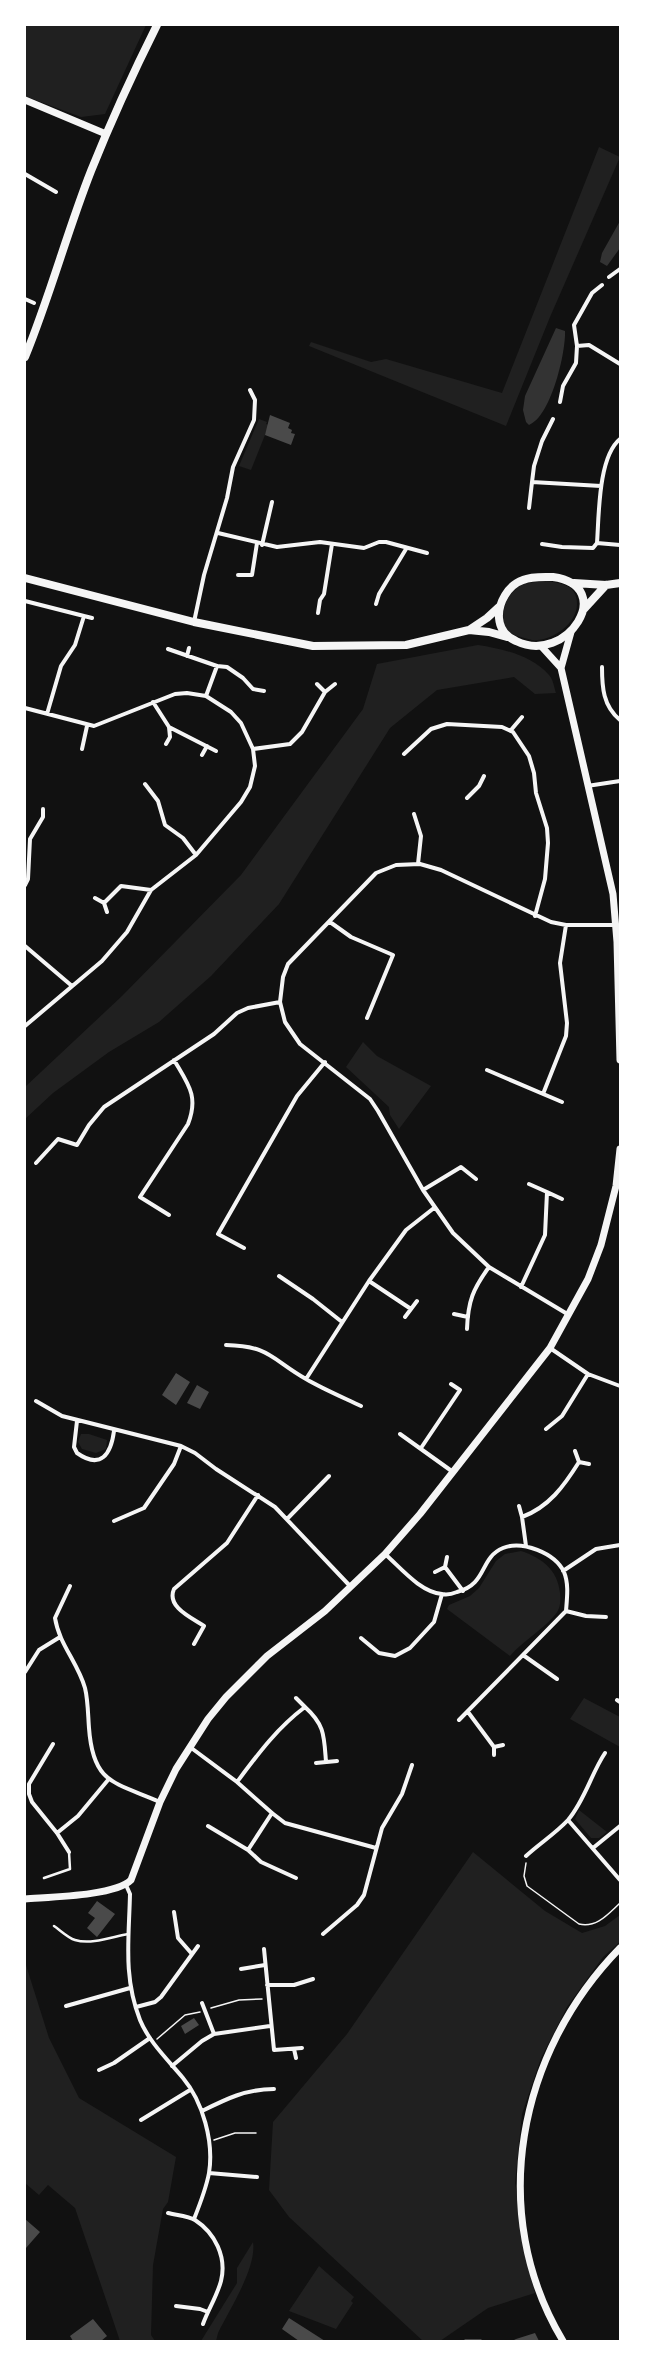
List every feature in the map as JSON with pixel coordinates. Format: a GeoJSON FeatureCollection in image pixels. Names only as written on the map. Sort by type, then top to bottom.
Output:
{"type":"FeatureCollection","features":[{"type":"Feature","properties":{"kind":"main road"},"geometry":{"type":"LineString","coordinates":[[25,357],[106,134],[128,83],[157,25]]}},
{"type":"Feature","properties":{"kind":"main road"},"geometry":{"type":"LineString","coordinates":[[469,630],[487,618],[499,607],[507,592],[523,580],[553,577],[574,583],[606,585],[620,582]]}},
{"type":"Feature","properties":{"kind":"main road"},"geometry":{"type":"LineString","coordinates":[[25,578],[194,622],[313,646],[406,645],[469,630],[489,632],[531,646],[541,646],[555,642],[571,632],[579,622],[584,609],[606,585]]}},
{"type":"Feature","properties":{"kind":"main road"},"geometry":{"type":"LineString","coordinates":[[574,583],[582,596],[584,609]]}},
{"type":"Feature","properties":{"kind":"main road"},"geometry":{"type":"LineString","coordinates":[[499,607],[499,620],[504,632],[510,638]]}},
{"type":"Feature","properties":{"kind":"street"},"geometry":{"type":"LineString","coordinates":[[25,100],[106,134]]}},
{"type":"Feature","properties":{"kind":"street"},"geometry":{"type":"LineString","coordinates":[[25,174],[56,192]]}},
{"type":"Feature","properties":{"kind":"street"},"geometry":{"type":"LineString","coordinates":[[609,276],[620,269]]}},
{"type":"Feature","properties":{"kind":"street"},"geometry":{"type":"LineString","coordinates":[[560,402],[564,386],[576,363],[577,346],[574,325],[592,293],[602,285]]}},
{"type":"Feature","properties":{"kind":"street"},"geometry":{"type":"LineString","coordinates":[[25,299],[34,303]]}},
{"type":"Feature","properties":{"kind":"street"},"geometry":{"type":"LineString","coordinates":[[577,346],[589,345],[620,364]]}},
{"type":"Feature","properties":{"kind":"street"},"geometry":{"type":"LineString","coordinates":[[194,622],[204,575],[218,533],[233,467],[254,420],[255,400],[250,390]]}},
{"type":"Feature","properties":{"kind":"street"},"geometry":{"type":"LineString","coordinates":[[529,508],[534,466],[542,441],[553,419]]}},
{"type":"Feature","properties":{"kind":"street"},"geometry":{"type":"LineString","coordinates":[[542,544],[562,548],[593,548],[597,543],[601,486],[612,446],[620,439]]}},
{"type":"Feature","properties":{"kind":"street"},"geometry":{"type":"LineString","coordinates":[[532,482],[601,486]]}},
{"type":"Feature","properties":{"kind":"street"},"geometry":{"type":"LineString","coordinates":[[238,575],[250,576],[253,573],[259,544],[272,502]]}},
{"type":"Feature","properties":{"kind":"street"},"geometry":{"type":"LineString","coordinates":[[218,533],[259,544],[277,547],[320,542],[364,548],[379,542],[386,542],[406,549],[427,553]]}},
{"type":"Feature","properties":{"kind":"street"},"geometry":{"type":"LineString","coordinates":[[597,543],[620,545]]}},
{"type":"Feature","properties":{"kind":"street"},"geometry":{"type":"LineString","coordinates":[[318,613],[320,600],[324,594],[332,544]]}},
{"type":"Feature","properties":{"kind":"street"},"geometry":{"type":"LineString","coordinates":[[376,604],[379,594],[406,549]]}},
{"type":"Feature","properties":{"kind":"street"},"geometry":{"type":"LineString","coordinates":[[25,601],[92,618]]}},
{"type":"Feature","properties":{"kind":"street"},"geometry":{"type":"LineString","coordinates":[[47,714],[61,666],[75,645],[84,616]]}},
{"type":"Feature","properties":{"kind":"street"},"geometry":{"type":"LineString","coordinates":[[571,632],[561,668],[587,786],[606,861],[616,924],[620,1060]]}},
{"type":"Feature","properties":{"kind":"street"},"geometry":{"type":"LineString","coordinates":[[541,646],[561,668]]}},
{"type":"Feature","properties":{"kind":"street"},"geometry":{"type":"LineString","coordinates":[[187,656],[189,648]]}},
{"type":"Feature","properties":{"kind":"street"},"geometry":{"type":"LineString","coordinates":[[168,649],[227,668],[243,678],[253,688],[264,691]]}},
{"type":"Feature","properties":{"kind":"street"},"geometry":{"type":"LineString","coordinates":[[206,696],[217,666]]}},
{"type":"Feature","properties":{"kind":"street"},"geometry":{"type":"LineString","coordinates":[[602,667],[602,683],[608,706],[620,720]]}},
{"type":"Feature","properties":{"kind":"street"},"geometry":{"type":"LineString","coordinates":[[317,684],[325,692]]}},
{"type":"Feature","properties":{"kind":"street"},"geometry":{"type":"LineString","coordinates":[[253,749],[290,744],[302,732],[325,692],[336,684]]}},
{"type":"Feature","properties":{"kind":"street"},"geometry":{"type":"LineString","coordinates":[[25,708],[88,726],[101,724],[175,694],[187,693],[206,696],[231,712],[242,723],[253,749],[255,766],[250,787],[241,802],[196,855],[151,890],[127,932],[102,961],[25,1026]]}},
{"type":"Feature","properties":{"kind":"street"},"geometry":{"type":"LineString","coordinates":[[153,702],[170,727],[216,751]]}},
{"type":"Feature","properties":{"kind":"street"},"geometry":{"type":"LineString","coordinates":[[511,730],[522,717]]}},
{"type":"Feature","properties":{"kind":"street"},"geometry":{"type":"LineString","coordinates":[[404,754],[431,729],[447,724],[502,727],[511,730],[529,756],[534,773],[536,793],[547,828],[548,843],[545,879],[535,916]]}},
{"type":"Feature","properties":{"kind":"street"},"geometry":{"type":"LineString","coordinates":[[82,749],[88,726]]}},
{"type":"Feature","properties":{"kind":"street"},"geometry":{"type":"LineString","coordinates":[[166,744],[170,737],[170,727]]}},
{"type":"Feature","properties":{"kind":"street"},"geometry":{"type":"LineString","coordinates":[[202,755],[207,746]]}},
{"type":"Feature","properties":{"kind":"street"},"geometry":{"type":"LineString","coordinates":[[467,798],[479,786],[484,776]]}},
{"type":"Feature","properties":{"kind":"street"},"geometry":{"type":"LineString","coordinates":[[587,786],[620,781]]}},
{"type":"Feature","properties":{"kind":"street"},"geometry":{"type":"LineString","coordinates":[[145,784],[158,801],[165,825],[183,838],[196,855]]}},
{"type":"Feature","properties":{"kind":"street"},"geometry":{"type":"LineString","coordinates":[[25,885],[28,879],[30,839],[43,817],[43,809]]}},
{"type":"Feature","properties":{"kind":"street"},"geometry":{"type":"LineString","coordinates":[[414,814],[421,836],[418,864]]}},
{"type":"Feature","properties":{"kind":"street"},"geometry":{"type":"LineString","coordinates":[[570,1315],[489,1267],[453,1234],[422,1190],[370,1099],[325,1062],[300,1044],[285,1022],[280,1002],[283,977],[288,964],[376,873],[396,865],[418,864],[441,870],[535,916],[566,925],[616,924]]}},
{"type":"Feature","properties":{"kind":"street"},"geometry":{"type":"LineString","coordinates":[[104,903],[121,886],[151,890]]}},
{"type":"Feature","properties":{"kind":"street"},"geometry":{"type":"LineString","coordinates":[[95,898],[104,903],[107,912]]}},
{"type":"Feature","properties":{"kind":"street"},"geometry":{"type":"LineString","coordinates":[[330,922],[350,937],[393,955],[367,1018]]}},
{"type":"Feature","properties":{"kind":"street"},"geometry":{"type":"LineString","coordinates":[[543,1094],[566,1036],[567,1023],[560,962],[566,925]]}},
{"type":"Feature","properties":{"kind":"street"},"geometry":{"type":"LineString","coordinates":[[25,946],[72,986]]}},
{"type":"Feature","properties":{"kind":"street"},"geometry":{"type":"LineString","coordinates":[[36,1163],[58,1139],[77,1145],[99,1112],[214,1034],[237,1014],[248,1008],[280,1002]]}},
{"type":"Feature","properties":{"kind":"street"},"geometry":{"type":"LineString","coordinates":[[169,1215],[140,1197],[188,1124],[192,1113],[192,1092],[174,1060]]}},
{"type":"Feature","properties":{"kind":"street"},"geometry":{"type":"LineString","coordinates":[[244,1248],[218,1234],[297,1096],[325,1062]]}},
{"type":"Feature","properties":{"kind":"street"},"geometry":{"type":"LineString","coordinates":[[487,1070],[562,1102]]}},
{"type":"Feature","properties":{"kind":"street"},"geometry":{"type":"LineString","coordinates":[[25,1899],[111,1890],[126,1885],[134,1872],[160,1802],[176,1769],[208,1719],[226,1697],[267,1656],[325,1612],[350,1586],[385,1554],[454,1472],[550,1348],[570,1315],[588,1279],[601,1244],[616,1186],[620,1149]]}},
{"type":"Feature","properties":{"kind":"street"},"geometry":{"type":"LineString","coordinates":[[422,1190],[461,1167],[476,1179]]}},
{"type":"Feature","properties":{"kind":"street"},"geometry":{"type":"LineString","coordinates":[[529,1184],[562,1199]]}},
{"type":"Feature","properties":{"kind":"street"},"geometry":{"type":"LineString","coordinates":[[521,1287],[545,1236],[547,1192]]}},
{"type":"Feature","properties":{"kind":"street"},"geometry":{"type":"LineString","coordinates":[[306,1379],[369,1281],[406,1230],[434,1208]]}},
{"type":"Feature","properties":{"kind":"street"},"geometry":{"type":"LineString","coordinates":[[467,1329],[471,1296],[489,1267]]}},
{"type":"Feature","properties":{"kind":"street"},"geometry":{"type":"LineString","coordinates":[[279,1276],[313,1298],[342,1322]]}},
{"type":"Feature","properties":{"kind":"street"},"geometry":{"type":"LineString","coordinates":[[369,1281],[411,1309]]}},
{"type":"Feature","properties":{"kind":"street"},"geometry":{"type":"LineString","coordinates":[[406,1317],[417,1301]]}},
{"type":"Feature","properties":{"kind":"street"},"geometry":{"type":"LineString","coordinates":[[454,1314],[468,1317]]}},
{"type":"Feature","properties":{"kind":"street"},"geometry":{"type":"LineString","coordinates":[[226,1345],[257,1348],[267,1352],[306,1379],[361,1406]]}},
{"type":"Feature","properties":{"kind":"street"},"geometry":{"type":"LineString","coordinates":[[550,1348],[588,1374],[620,1386]]}},
{"type":"Feature","properties":{"kind":"street"},"geometry":{"type":"LineString","coordinates":[[546,1429],[562,1416],[588,1374]]}},
{"type":"Feature","properties":{"kind":"street"},"geometry":{"type":"LineString","coordinates":[[421,1448],[460,1390],[451,1384]]}},
{"type":"Feature","properties":{"kind":"street"},"geometry":{"type":"LineString","coordinates":[[36,1401],[62,1416],[77,1421],[181,1446],[195,1452],[216,1469],[275,1507],[350,1586]]}},
{"type":"Feature","properties":{"kind":"street"},"geometry":{"type":"LineString","coordinates":[[77,1421],[74,1447],[77,1453],[90,1459],[99,1461],[104,1458],[112,1442],[114,1431]]}},
{"type":"Feature","properties":{"kind":"street"},"geometry":{"type":"LineString","coordinates":[[400,1434],[454,1472]]}},
{"type":"Feature","properties":{"kind":"street"},"geometry":{"type":"LineString","coordinates":[[114,1521],[144,1508],[174,1464],[181,1446]]}},
{"type":"Feature","properties":{"kind":"street"},"geometry":{"type":"LineString","coordinates":[[575,1451],[579,1462]]}},
{"type":"Feature","properties":{"kind":"street"},"geometry":{"type":"LineString","coordinates":[[579,1462],[589,1464]]}},
{"type":"Feature","properties":{"kind":"street"},"geometry":{"type":"LineString","coordinates":[[522,1518],[536,1512],[555,1497],[579,1462]]}},
{"type":"Feature","properties":{"kind":"street"},"geometry":{"type":"LineString","coordinates":[[287,1519],[329,1476]]}},
{"type":"Feature","properties":{"kind":"street"},"geometry":{"type":"LineString","coordinates":[[194,1644],[204,1626],[178,1608],[173,1601],[172,1594],[174,1589],[227,1543],[258,1495]]}},
{"type":"Feature","properties":{"kind":"street"},"geometry":{"type":"LineString","coordinates":[[519,1506],[526,1546]]}},
{"type":"Feature","properties":{"kind":"street"},"geometry":{"type":"LineString","coordinates":[[385,1554],[418,1582],[442,1594],[463,1591],[474,1585],[481,1577],[485,1564],[493,1554],[502,1548],[514,1545],[526,1546],[551,1558],[563,1571],[568,1586],[566,1611],[459,1720]]}},
{"type":"Feature","properties":{"kind":"street"},"geometry":{"type":"LineString","coordinates":[[563,1571],[596,1550],[620,1546]]}},
{"type":"Feature","properties":{"kind":"street"},"geometry":{"type":"LineString","coordinates":[[447,1557],[446,1567],[463,1591]]}},
{"type":"Feature","properties":{"kind":"street"},"geometry":{"type":"LineString","coordinates":[[435,1572],[446,1567]]}},
{"type":"Feature","properties":{"kind":"street"},"geometry":{"type":"LineString","coordinates":[[70,1586],[55,1618],[60,1637],[85,1690],[92,1756],[101,1773],[108,1780],[160,1802]]}},
{"type":"Feature","properties":{"kind":"street"},"geometry":{"type":"LineString","coordinates":[[361,1638],[379,1653],[387,1655],[394,1656],[410,1648],[434,1622],[442,1594]]}},
{"type":"Feature","properties":{"kind":"street"},"geometry":{"type":"LineString","coordinates":[[566,1611],[586,1616],[606,1617]]}},
{"type":"Feature","properties":{"kind":"street"},"geometry":{"type":"LineString","coordinates":[[25,1672],[39,1650],[60,1637]]}},
{"type":"Feature","properties":{"kind":"street"},"geometry":{"type":"LineString","coordinates":[[523,1655],[557,1679]]}},
{"type":"Feature","properties":{"kind":"street"},"geometry":{"type":"LineString","coordinates":[[296,1698],[317,1718],[322,1726],[326,1762]]}},
{"type":"Feature","properties":{"kind":"street"},"geometry":{"type":"LineString","coordinates":[[237,1782],[266,1742],[287,1720],[305,1707]]}},
{"type":"Feature","properties":{"kind":"street"},"geometry":{"type":"LineString","coordinates":[[468,1712],[494,1747],[494,1755]]}},
{"type":"Feature","properties":{"kind":"street"},"geometry":{"type":"LineString","coordinates":[[53,1744],[29,1784],[29,1794],[32,1802],[57,1832],[70,1852]]}},
{"type":"Feature","properties":{"kind":"street"},"geometry":{"type":"LineString","coordinates":[[494,1747],[503,1745]]}},
{"type":"Feature","properties":{"kind":"street"},"geometry":{"type":"LineString","coordinates":[[190,1747],[237,1782],[285,1823],[302,1829],[376,1848]]}},
{"type":"Feature","properties":{"kind":"street"},"geometry":{"type":"LineString","coordinates":[[527,1854],[568,1820],[591,1782],[594,1769],[605,1753]]}},
{"type":"Feature","properties":{"kind":"street"},"geometry":{"type":"LineString","coordinates":[[316,1763],[337,1761]]}},
{"type":"Feature","properties":{"kind":"street"},"geometry":{"type":"LineString","coordinates":[[323,1934],[357,1905],[364,1894],[382,1828],[404,1790],[412,1765]]}},
{"type":"Feature","properties":{"kind":"street"},"geometry":{"type":"LineString","coordinates":[[57,1832],[78,1816],[108,1780]]}},
{"type":"Feature","properties":{"kind":"street"},"geometry":{"type":"LineString","coordinates":[[248,1850],[272,1813]]}},
{"type":"Feature","properties":{"kind":"street"},"geometry":{"type":"LineString","coordinates":[[568,1820],[620,1880]]}},
{"type":"Feature","properties":{"kind":"street"},"geometry":{"type":"LineString","coordinates":[[208,1826],[248,1850],[261,1862],[296,1878]]}},
{"type":"Feature","properties":{"kind":"street"},"geometry":{"type":"LineString","coordinates":[[593,1848],[620,1826]]}},
{"type":"Feature","properties":{"kind":"street"},"geometry":{"type":"LineString","coordinates":[[126,1885],[130,1894],[127,1963],[130,1988],[136,2007],[141,2021],[152,2040],[184,2079],[202,2111],[208,2142],[209,2173],[194,2219]]}},
{"type":"Feature","properties":{"kind":"street"},"geometry":{"type":"LineString","coordinates":[[174,1912],[178,1938],[192,1954]]}},
{"type":"Feature","properties":{"kind":"street"},"geometry":{"type":"LineString","coordinates":[[136,2007],[155,2002],[161,1997],[198,1946]]}},
{"type":"Feature","properties":{"kind":"street"},"geometry":{"type":"LineString","coordinates":[[563,2341],[541,2298],[525,2235],[522,2212],[521,2181],[525,2127],[533,2092],[556,2036],[570,2010],[594,1977],[620,1948]]}},
{"type":"Feature","properties":{"kind":"street"},"geometry":{"type":"LineString","coordinates":[[264,1949],[270,2026],[274,2050],[302,2048]]}},
{"type":"Feature","properties":{"kind":"street"},"geometry":{"type":"LineString","coordinates":[[241,1969],[265,1965]]}},
{"type":"Feature","properties":{"kind":"street"},"geometry":{"type":"LineString","coordinates":[[267,1984],[294,1985],[313,1979]]}},
{"type":"Feature","properties":{"kind":"street"},"geometry":{"type":"LineString","coordinates":[[66,2006],[130,1988]]}},
{"type":"Feature","properties":{"kind":"street"},"geometry":{"type":"LineString","coordinates":[[202,2003],[214,2034]]}},
{"type":"Feature","properties":{"kind":"street"},"geometry":{"type":"LineString","coordinates":[[172,2066],[202,2041],[214,2034],[270,2026]]}},
{"type":"Feature","properties":{"kind":"street"},"geometry":{"type":"LineString","coordinates":[[98,2070],[114,2063],[152,2040]]}},
{"type":"Feature","properties":{"kind":"street"},"geometry":{"type":"LineString","coordinates":[[294,2049],[296,2058]]}},
{"type":"Feature","properties":{"kind":"street"},"geometry":{"type":"LineString","coordinates":[[202,2111],[236,2094],[256,2089],[274,2089]]}},
{"type":"Feature","properties":{"kind":"street"},"geometry":{"type":"LineString","coordinates":[[142,2120],[190,2090]]}},
{"type":"Feature","properties":{"kind":"street"},"geometry":{"type":"LineString","coordinates":[[209,2173],[258,2177]]}},
{"type":"Feature","properties":{"kind":"street"},"geometry":{"type":"LineString","coordinates":[[168,2213],[194,2219],[216,2242],[222,2264],[220,2283],[203,2324]]}},
{"type":"Feature","properties":{"kind":"street"},"geometry":{"type":"LineString","coordinates":[[176,2306],[200,2309],[208,2312]]}},
{"type":"Feature","properties":{"kind":"lane"},"geometry":{"type":"LineString","coordinates":[[44,1878],[70,1869],[70,1852]]}},
{"type":"Feature","properties":{"kind":"lane"},"geometry":{"type":"LineString","coordinates":[[54,1926],[76,1941],[103,1940],[109,1937],[128,1934]]}},
{"type":"Feature","properties":{"kind":"lane"},"geometry":{"type":"LineString","coordinates":[[466,2341],[481,2341]]}},
{"type":"Feature","properties":{"kind":"path"},"geometry":{"type":"LineString","coordinates":[[527,1854],[524,1876],[527,1886],[537,1895],[579,1924],[587,1926],[598,1922],[620,1903]]}},
{"type":"Feature","properties":{"kind":"path"},"geometry":{"type":"LineString","coordinates":[[152,2040],[185,2015],[239,2000],[268,1999]]}},
{"type":"Feature","properties":{"kind":"path"},"geometry":{"type":"LineString","coordinates":[[208,2142],[235,2133],[256,2133]]}},
{"type":"Feature","properties":{"kind":"shaded area"},"geometry":{"type":"Polygon","coordinates":[[[25,25],[146,25],[105,114],[81,117],[25,96],[25,25]]]}},
{"type":"Feature","properties":{"kind":"shaded area"},"geometry":{"type":"Polygon","coordinates":[[[599,147],[620,157],[550,317],[506,426],[309,346],[311,342],[371,362],[386,359],[502,393],[599,147]]]}},
{"type":"Feature","properties":{"kind":"shaded area"},"geometry":{"type":"Polygon","coordinates":[[[620,221],[620,248],[607,266],[600,262],[602,253],[620,221]]]}},
{"type":"Feature","properties":{"kind":"shaded area"},"geometry":{"type":"Polygon","coordinates":[[[556,328],[565,331],[565,341],[556,383],[544,410],[537,420],[529,425],[526,422],[523,410],[525,396],[556,328]]]}},
{"type":"Feature","properties":{"kind":"shaded area"},"geometry":{"type":"Polygon","coordinates":[[[259,419],[267,422],[266,424],[269,425],[251,470],[239,466],[259,419]]]}},
{"type":"Feature","properties":{"kind":"shaded area"},"geometry":{"type":"Polygon","coordinates":[[[546,581],[565,585],[574,592],[577,606],[571,621],[557,633],[540,640],[530,640],[510,632],[505,626],[503,618],[506,603],[510,595],[522,585],[546,581]]]}},
{"type":"Feature","properties":{"kind":"shaded area"},"geometry":{"type":"Polygon","coordinates":[[[478,645],[507,651],[534,662],[550,677],[556,693],[535,694],[514,677],[437,690],[390,728],[279,904],[211,976],[159,1022],[109,1052],[53,1093],[25,1119],[25,1087],[122,996],[241,875],[363,709],[377,664],[478,645]]]}},
{"type":"Feature","properties":{"kind":"shaded area"},"geometry":{"type":"Polygon","coordinates":[[[363,1042],[377,1056],[431,1086],[399,1129],[390,1115],[389,1107],[346,1067],[363,1042]]]}},
{"type":"Feature","properties":{"kind":"shaded area"},"geometry":{"type":"Polygon","coordinates":[[[81,1434],[89,1434],[107,1440],[106,1449],[96,1453],[82,1449],[78,1442],[81,1434]]]}},
{"type":"Feature","properties":{"kind":"shaded area"},"geometry":{"type":"Polygon","coordinates":[[[521,1551],[536,1557],[552,1571],[559,1585],[560,1603],[558,1611],[554,1616],[510,1656],[447,1609],[449,1605],[470,1596],[479,1588],[496,1561],[505,1554],[521,1551]]]}},
{"type":"Feature","properties":{"kind":"shaded area"},"geometry":{"type":"Polygon","coordinates":[[[584,1698],[620,1717],[620,1747],[570,1719],[584,1698]]]}},
{"type":"Feature","properties":{"kind":"shaded area"},"geometry":{"type":"Polygon","coordinates":[[[579,1810],[607,1832],[599,1838],[591,1838],[575,1819],[579,1810]]]}},
{"type":"Feature","properties":{"kind":"shaded area"},"geometry":{"type":"Polygon","coordinates":[[[473,1852],[545,1911],[582,1933],[605,1926],[620,1915],[620,1942],[603,1957],[567,2007],[541,2058],[522,2114],[515,2183],[528,2267],[535,2293],[488,2308],[440,2341],[423,2341],[289,2217],[269,2190],[273,2122],[347,2034],[473,1852]]]}},
{"type":"Feature","properties":{"kind":"shaded area"},"geometry":{"type":"Polygon","coordinates":[[[25,1962],[49,2038],[79,2098],[176,2157],[168,2202],[163,2209],[153,2265],[151,2335],[155,2341],[120,2341],[75,2208],[48,2185],[39,2195],[25,2183],[25,1962]]]}},
{"type":"Feature","properties":{"kind":"shaded area"},"geometry":{"type":"Polygon","coordinates":[[[253,2242],[251,2264],[247,2276],[218,2333],[216,2341],[201,2341],[237,2283],[237,2268],[253,2242]]]}},
{"type":"Feature","properties":{"kind":"shaded area"},"geometry":{"type":"Polygon","coordinates":[[[319,2266],[354,2297],[351,2301],[353,2303],[336,2329],[289,2311],[319,2266]]]}},
{"type":"Feature","properties":{"kind":"building"},"geometry":{"type":"Polygon","coordinates":[[[270,415],[290,423],[288,428],[292,430],[291,433],[295,434],[291,445],[265,435],[270,415]]]}},
{"type":"Feature","properties":{"kind":"building"},"geometry":{"type":"Polygon","coordinates":[[[176,1373],[190,1382],[176,1405],[162,1395],[176,1373]]]}},
{"type":"Feature","properties":{"kind":"building"},"geometry":{"type":"Polygon","coordinates":[[[197,1385],[209,1392],[200,1409],[187,1403],[197,1385]]]}},
{"type":"Feature","properties":{"kind":"building"},"geometry":{"type":"Polygon","coordinates":[[[97,1901],[115,1914],[97,1937],[87,1928],[95,1918],[88,1913],[97,1901]]]}},
{"type":"Feature","properties":{"kind":"building"},"geometry":{"type":"Polygon","coordinates":[[[194,2018],[199,2025],[185,2034],[181,2026],[194,2018]]]}},
{"type":"Feature","properties":{"kind":"building"},"geometry":{"type":"Polygon","coordinates":[[[25,2219],[40,2232],[26,2248],[25,2247],[25,2219]]]}},
{"type":"Feature","properties":{"kind":"building"},"geometry":{"type":"Polygon","coordinates":[[[289,2318],[325,2341],[299,2341],[282,2329],[289,2318]]]}},
{"type":"Feature","properties":{"kind":"building"},"geometry":{"type":"Polygon","coordinates":[[[93,2319],[107,2336],[101,2341],[73,2341],[70,2336],[93,2319]]]}},
{"type":"Feature","properties":{"kind":"building"},"geometry":{"type":"Polygon","coordinates":[[[535,2333],[539,2341],[512,2341],[516,2339],[535,2333]]]}}]}
